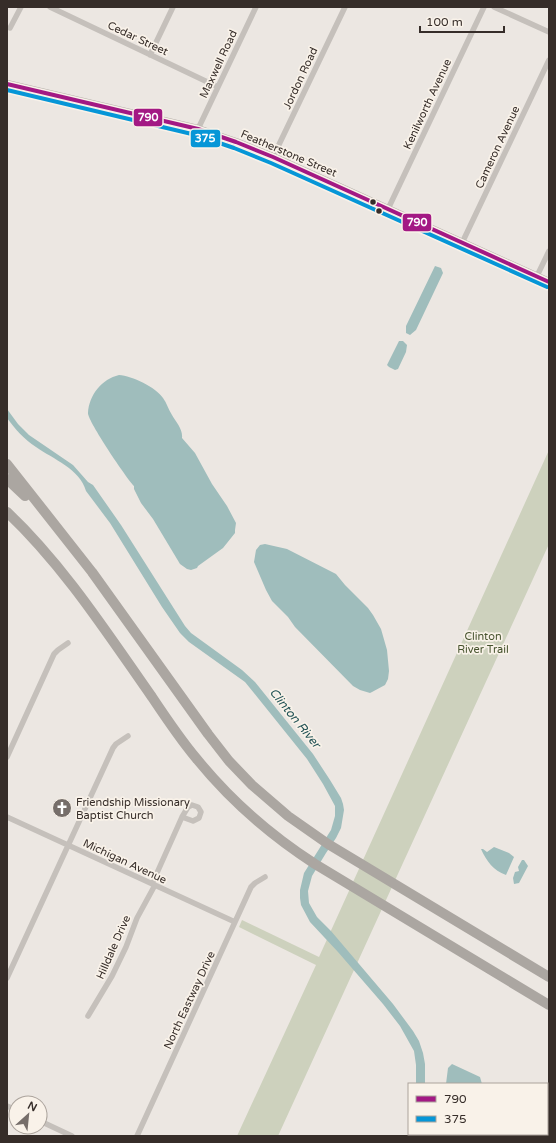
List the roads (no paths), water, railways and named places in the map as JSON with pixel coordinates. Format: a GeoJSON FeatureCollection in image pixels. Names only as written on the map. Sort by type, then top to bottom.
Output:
{"type":"FeatureCollection","features":[{"type":"Feature","properties":{"kind":"highway"},"geometry":{"type":"LineString","coordinates":[[7,464],[80,556],[218,748],[241,774],[288,816],[314,835],[549,977]]}},
{"type":"Feature","properties":{"kind":"highway"},"geometry":{"type":"LineString","coordinates":[[7,479],[54,524]]}},
{"type":"Feature","properties":{"kind":"highway"},"geometry":{"type":"LineString","coordinates":[[7,512],[42,548],[75,587],[176,732],[205,770],[240,807],[274,836],[328,873],[549,1005]]}},
{"type":"Feature","properties":{"kind":"highway"},"geometry":{"type":"LineString","coordinates":[[538,998],[544,1009],[549,1013]]}},
{"type":"Feature","properties":{"kind":"street"},"geometry":{"type":"LineString","coordinates":[[10,28],[21,7]]}},
{"type":"Feature","properties":{"kind":"street","name":"Cedar Street"},"geometry":{"type":"LineString","coordinates":[[50,7],[218,87]]}},
{"type":"Feature","properties":{"kind":"street"},"geometry":{"type":"LineString","coordinates":[[150,55],[173,7]]}},
{"type":"Feature","properties":{"kind":"street","name":"Maxwell Road"},"geometry":{"type":"LineString","coordinates":[[198,129],[256,7]]}},
{"type":"Feature","properties":{"kind":"street","name":"Jordon Road"},"geometry":{"type":"LineString","coordinates":[[273,157],[345,7]]}},
{"type":"Feature","properties":{"kind":"street","name":"Kenilworth Avenue"},"geometry":{"type":"LineString","coordinates":[[388,209],[484,7]]}},
{"type":"Feature","properties":{"kind":"street"},"geometry":{"type":"LineString","coordinates":[[494,7],[549,32]]}},
{"type":"Feature","properties":{"kind":"street","name":"Cameron Avenue"},"geometry":{"type":"LineString","coordinates":[[462,243],[549,60]]}},
{"type":"Feature","properties":{"kind":"street","name":"Featherstone Street"},"geometry":{"type":"LineString","coordinates":[[7,84],[198,129],[236,142],[273,157],[549,282]]}},
{"type":"Feature","properties":{"kind":"street"},"geometry":{"type":"LineString","coordinates":[[537,276],[549,251]]}},
{"type":"Feature","properties":{"kind":"street"},"geometry":{"type":"LineString","coordinates":[[7,757],[54,654],[68,642]]}},
{"type":"Feature","properties":{"kind":"street"},"geometry":{"type":"LineString","coordinates":[[7,978],[113,748],[116,744],[128,736]]}},
{"type":"Feature","properties":{"kind":"street","name":"Michigan Avenue"},"geometry":{"type":"LineString","coordinates":[[7,817],[235,922]]}},
{"type":"Feature","properties":{"kind":"street","name":"Hilldale Drive"},"geometry":{"type":"LineString","coordinates":[[88,1016],[112,976],[126,947],[137,918],[182,817]]}},
{"type":"Feature","properties":{"kind":"street","name":"North Eastway Drive"},"geometry":{"type":"LineString","coordinates":[[137,1136],[252,887],[255,883],[265,877]]}},
{"type":"Feature","properties":{"kind":"street"},"geometry":{"type":"LineString","coordinates":[[48,1125],[72,1136]]}},
{"type":"Feature","properties":{"kind":"water"},"geometry":{"type":"Polygon","coordinates":[[[435,266],[441,268],[443,273],[416,330],[410,335],[406,333],[406,326],[435,266]]]}},
{"type":"Feature","properties":{"kind":"water"},"geometry":{"type":"Polygon","coordinates":[[[399,341],[403,341],[407,345],[406,352],[398,369],[395,370],[387,365],[399,341]]]}},
{"type":"Feature","properties":{"kind":"water"},"geometry":{"type":"Polygon","coordinates":[[[119,375],[130,377],[143,383],[160,394],[166,402],[180,429],[182,438],[195,453],[236,523],[235,533],[223,548],[197,568],[191,570],[180,564],[153,519],[141,503],[134,486],[108,450],[89,418],[89,406],[94,394],[107,380],[119,375]]]}},
{"type":"Feature","properties":{"kind":"water"},"geometry":{"type":"Polygon","coordinates":[[[7,409],[18,424],[29,435],[73,465],[88,482],[93,485],[121,525],[185,626],[191,633],[242,670],[255,682],[313,754],[330,780],[343,804],[344,810],[341,828],[312,876],[308,891],[309,903],[317,917],[331,931],[393,1004],[413,1031],[419,1041],[423,1053],[425,1064],[425,1083],[416,1083],[414,1051],[400,1026],[338,952],[310,922],[301,905],[300,890],[304,873],[331,830],[335,816],[335,806],[323,784],[307,759],[245,682],[189,642],[180,633],[162,607],[110,523],[86,491],[83,483],[78,477],[65,465],[36,447],[17,430],[7,418],[7,409]]]}},
{"type":"Feature","properties":{"kind":"water"},"geometry":{"type":"Polygon","coordinates":[[[265,544],[287,549],[336,574],[368,608],[381,629],[387,650],[389,671],[388,679],[385,685],[370,693],[353,686],[295,627],[288,617],[272,601],[254,562],[256,550],[260,545],[265,544]]]}},
{"type":"Feature","properties":{"kind":"water"},"geometry":{"type":"Polygon","coordinates":[[[494,847],[509,853],[514,857],[506,875],[497,871],[491,865],[481,849],[487,852],[494,847]]]}},
{"type":"Feature","properties":{"kind":"water"},"geometry":{"type":"Polygon","coordinates":[[[522,860],[524,860],[528,866],[519,883],[514,884],[513,878],[515,872],[519,871],[518,867],[522,860]]]}},
{"type":"Feature","properties":{"kind":"water"},"geometry":{"type":"Polygon","coordinates":[[[452,1064],[480,1077],[482,1083],[446,1083],[448,1068],[452,1064]]]}},
{"type":"Feature","properties":{"kind":"place","name":"Friendship Missionary Baptist Church"},"geometry":{"type":"Point","coordinates":[62,808]}},
{"type":"Feature","properties":{"kind":"park label","name":"Clinton River Trail"},"geometry":{"type":"Point","coordinates":[483,642]}},
{"type":"Feature","properties":{"kind":"water label","name":"Clinton River"},"geometry":{"type":"Point","coordinates":[295,718]}}]}
